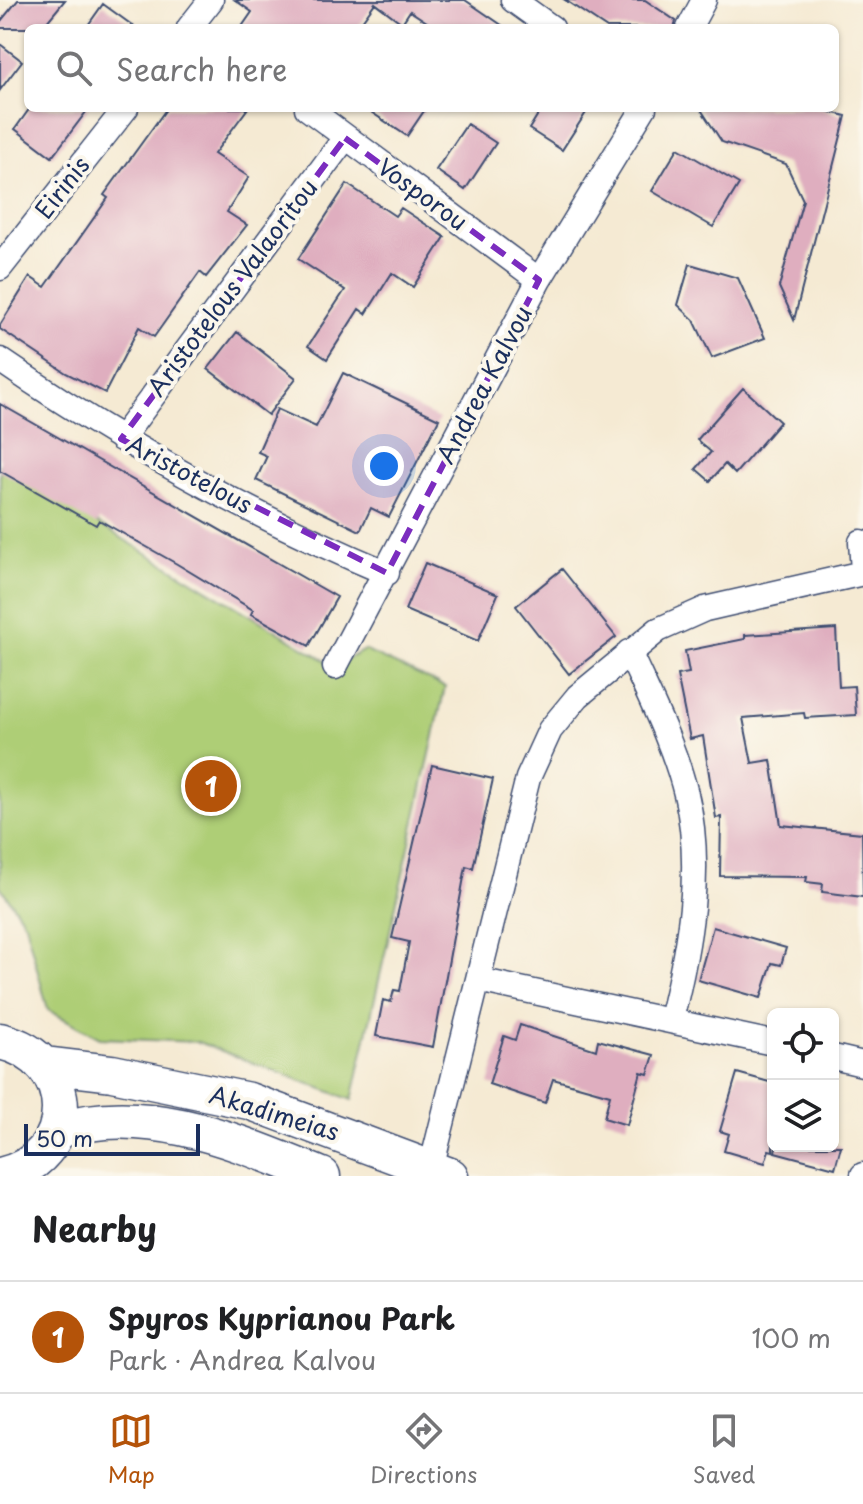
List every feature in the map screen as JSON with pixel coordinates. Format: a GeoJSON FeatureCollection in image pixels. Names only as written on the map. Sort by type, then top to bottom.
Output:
{"type":"FeatureCollection","features":[{"type":"Feature","properties":{"kind":"main road","name":"Akadimeias"},"geometry":{"type":"LineString","coordinates":[[16,1043],[112,1073],[249,1101],[441,1172]]}},
{"type":"Feature","properties":{"kind":"main road"},"geometry":{"type":"LineString","coordinates":[[16,1043],[60,1096],[57,1130],[47,1150],[18,1172]]}},
{"type":"Feature","properties":{"kind":"main road","name":"Akadimeias"},"geometry":{"type":"LineString","coordinates":[[57,1130],[93,1121],[169,1123],[244,1145],[322,1176]]}},
{"type":"Feature","properties":{"kind":"street"},"geometry":{"type":"LineString","coordinates":[[196,24],[211,0]]}},
{"type":"Feature","properties":{"kind":"street"},"geometry":{"type":"LineString","coordinates":[[513,0],[546,24]]}},
{"type":"Feature","properties":{"kind":"street"},"geometry":{"type":"LineString","coordinates":[[691,24],[704,0]]}},
{"type":"Feature","properties":{"kind":"street","name":"Eirinis"},"geometry":{"type":"LineString","coordinates":[[0,268],[123,112]]}},
{"type":"Feature","properties":{"kind":"street","name":"Vosporou"},"geometry":{"type":"LineString","coordinates":[[312,112],[539,280]]}},
{"type":"Feature","properties":{"kind":"street","name":"Andrea Kalvou"},"geometry":{"type":"LineString","coordinates":[[335,667],[539,280],[642,112]]}},
{"type":"Feature","properties":{"kind":"street","name":"Aristotelous Valaoritou"},"geometry":{"type":"LineString","coordinates":[[121,439],[345,138]]}},
{"type":"Feature","properties":{"kind":"street","name":"Aristotelous"},"geometry":{"type":"LineString","coordinates":[[0,360],[121,439],[243,505],[387,573]]}},
{"type":"Feature","properties":{"kind":"street"},"geometry":{"type":"LineString","coordinates":[[441,1172],[478,980],[528,778],[544,742],[578,696],[658,630],[705,609],[863,572],[861,542]]}},
{"type":"Feature","properties":{"kind":"street"},"geometry":{"type":"LineString","coordinates":[[629,652],[676,763],[687,795],[691,829],[693,892],[689,938],[671,1019]]}},
{"type":"Feature","properties":{"kind":"street"},"geometry":{"type":"LineString","coordinates":[[478,980],[767,1042]]}},
{"type":"Feature","properties":{"kind":"street"},"geometry":{"type":"LineString","coordinates":[[839,1058],[863,1064]]}},
{"type":"Feature","properties":{"kind":"highlighted area"},"geometry":{"type":"Polygon","coordinates":[[[345,138],[539,280],[387,573],[121,439],[345,138]]]}},
{"type":"Feature","properties":{"kind":"green space"},"geometry":{"type":"Polygon","coordinates":[[[0,465],[335,666],[364,650],[445,687],[352,1100],[198,1042],[100,1038],[48,1010],[25,923],[0,886],[0,465]]]}},
{"type":"Feature","properties":{"kind":"building"},"geometry":{"type":"Polygon","coordinates":[[[18,0],[65,0],[45,24],[0,28],[0,22],[18,0]]]}},
{"type":"Feature","properties":{"kind":"building"},"geometry":{"type":"Polygon","coordinates":[[[235,0],[465,0],[500,24],[430,24],[410,11],[402,23],[375,3],[360,24],[244,24],[252,12],[235,0]]]}},
{"type":"Feature","properties":{"kind":"building"},"geometry":{"type":"Polygon","coordinates":[[[565,0],[645,0],[676,21],[675,24],[601,24],[565,0]]]}},
{"type":"Feature","properties":{"kind":"building"},"geometry":{"type":"Polygon","coordinates":[[[103,4],[130,24],[89,24],[103,4]]]}},
{"type":"Feature","properties":{"kind":"building"},"geometry":{"type":"Polygon","coordinates":[[[0,44],[22,61],[0,90],[0,44]]]}},
{"type":"Feature","properties":{"kind":"building"},"geometry":{"type":"Polygon","coordinates":[[[27,112],[86,112],[52,157],[15,129],[27,112]]]}},
{"type":"Feature","properties":{"kind":"building"},"geometry":{"type":"Polygon","coordinates":[[[164,112],[245,112],[214,154],[249,177],[227,212],[247,225],[206,277],[200,272],[154,337],[139,327],[105,393],[66,373],[0,329],[30,277],[45,287],[108,198],[104,195],[164,112]]]}},
{"type":"Feature","properties":{"kind":"building"},"geometry":{"type":"Polygon","coordinates":[[[371,112],[423,112],[407,136],[371,112]]]}},
{"type":"Feature","properties":{"kind":"building"},"geometry":{"type":"Polygon","coordinates":[[[540,112],[586,112],[562,150],[529,129],[540,112]]]}},
{"type":"Feature","properties":{"kind":"building"},"geometry":{"type":"Polygon","coordinates":[[[703,112],[831,112],[846,116],[794,320],[779,287],[803,200],[786,164],[722,142],[703,112]]]}},
{"type":"Feature","properties":{"kind":"building"},"geometry":{"type":"Polygon","coordinates":[[[467,124],[496,143],[465,190],[436,170],[467,124]]]}},
{"type":"Feature","properties":{"kind":"building"},"geometry":{"type":"Polygon","coordinates":[[[678,148],[739,184],[713,227],[652,191],[678,148]]]}},
{"type":"Feature","properties":{"kind":"building"},"geometry":{"type":"Polygon","coordinates":[[[347,184],[395,216],[401,208],[445,237],[413,287],[392,273],[366,314],[359,309],[327,359],[308,346],[345,290],[298,259],[347,184]]]}},
{"type":"Feature","properties":{"kind":"building"},"geometry":{"type":"Polygon","coordinates":[[[690,264],[738,278],[765,338],[712,358],[694,320],[678,305],[690,264]]]}},
{"type":"Feature","properties":{"kind":"building"},"geometry":{"type":"Polygon","coordinates":[[[237,332],[296,378],[268,415],[208,369],[237,332]]]}},
{"type":"Feature","properties":{"kind":"building"},"geometry":{"type":"Polygon","coordinates":[[[343,373],[439,419],[389,517],[371,508],[360,531],[256,480],[267,456],[258,452],[277,409],[316,427],[343,373]]]}},
{"type":"Feature","properties":{"kind":"building"},"geometry":{"type":"Polygon","coordinates":[[[743,388],[780,422],[735,474],[725,464],[710,481],[696,469],[711,452],[697,440],[743,388]]]}},
{"type":"Feature","properties":{"kind":"building"},"geometry":{"type":"Polygon","coordinates":[[[0,404],[337,597],[309,646],[251,614],[253,610],[177,564],[99,520],[96,525],[0,471],[0,404]]]}},
{"type":"Feature","properties":{"kind":"building"},"geometry":{"type":"Polygon","coordinates":[[[425,563],[498,594],[478,641],[405,610],[425,563]]]}},
{"type":"Feature","properties":{"kind":"building"},"geometry":{"type":"Polygon","coordinates":[[[562,569],[616,637],[569,674],[516,606],[562,569]]]}},
{"type":"Feature","properties":{"kind":"building"},"geometry":{"type":"Polygon","coordinates":[[[836,629],[839,687],[854,686],[856,715],[805,718],[804,713],[743,718],[752,763],[771,760],[781,825],[862,833],[863,897],[822,892],[823,884],[806,882],[807,877],[720,876],[721,817],[716,818],[703,736],[690,739],[677,675],[689,673],[685,651],[745,639],[745,635],[836,629]]]}},
{"type":"Feature","properties":{"kind":"building"},"geometry":{"type":"Polygon","coordinates":[[[432,765],[493,779],[473,868],[466,866],[433,1047],[376,1036],[383,1000],[391,1002],[394,990],[400,991],[409,942],[392,938],[432,765]]]}},
{"type":"Feature","properties":{"kind":"building"},"geometry":{"type":"Polygon","coordinates":[[[713,927],[786,948],[781,965],[772,963],[761,998],[698,980],[713,927]]]}},
{"type":"Feature","properties":{"kind":"building"},"geometry":{"type":"Polygon","coordinates":[[[520,1025],[596,1050],[598,1040],[654,1055],[648,1074],[641,1072],[627,1125],[604,1118],[610,1095],[553,1079],[545,1103],[489,1084],[504,1036],[515,1040],[520,1025]]]}},
{"type":"Feature","properties":{"kind":"building"},"geometry":{"type":"Polygon","coordinates":[[[737,1073],[767,1081],[768,1152],[765,1163],[724,1151],[729,1134],[720,1131],[737,1073]]]}},
{"type":"Feature","properties":{"kind":"building"},"geometry":{"type":"Polygon","coordinates":[[[841,1146],[835,1168],[775,1152],[839,1152],[841,1146]]]}},
{"type":"Feature","properties":{"kind":"place","name":"Spyros Kyprianou Park"},"geometry":{"type":"Point","coordinates":[211,786]}}]}
